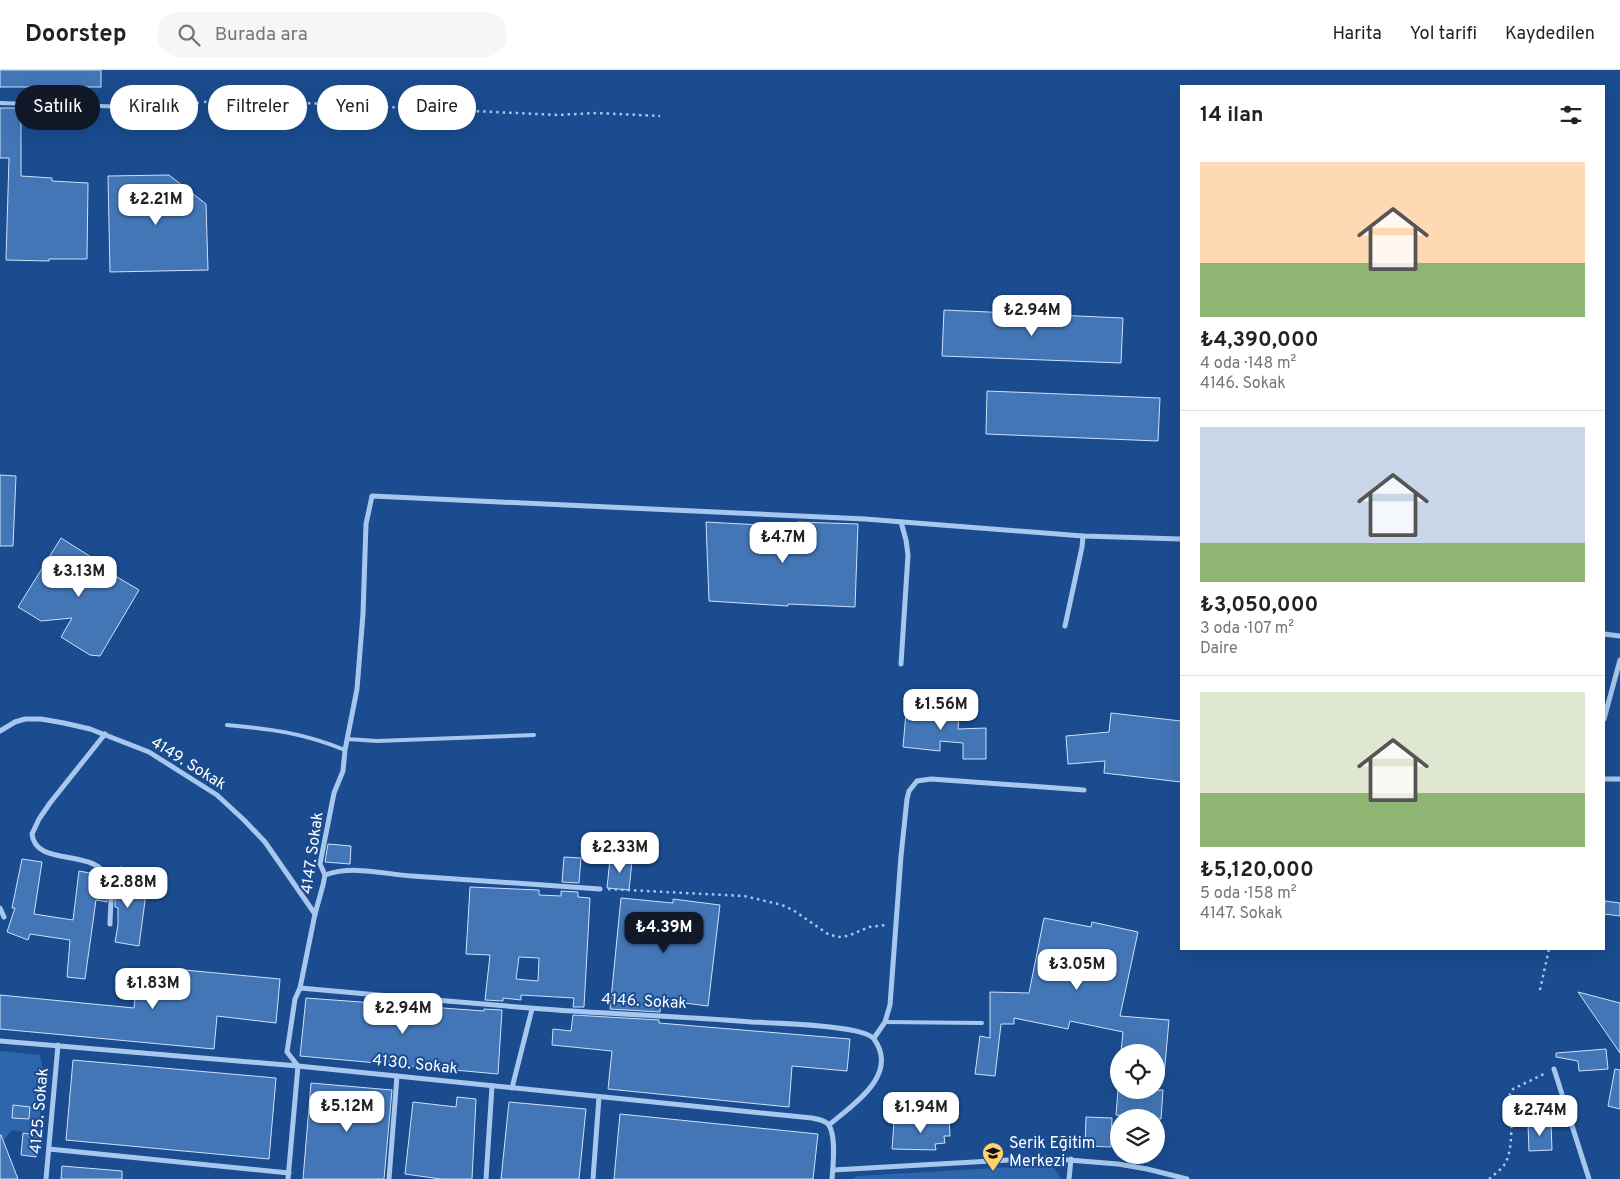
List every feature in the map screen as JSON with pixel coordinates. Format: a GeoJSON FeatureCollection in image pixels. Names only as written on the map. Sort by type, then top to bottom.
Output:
{"type":"FeatureCollection","features":[{"type":"Feature","properties":{"kind":"street","name":"4147. Sokak"},"geometry":{"type":"LineString","coordinates":[[288,1176],[298,1066],[287,1052],[295,999],[300,988],[325,875],[320,864],[334,793],[343,771],[347,738],[354,712],[360,664],[366,524],[372,496],[614,506],[900,522]]}},
{"type":"Feature","properties":{"kind":"street"},"geometry":{"type":"LineString","coordinates":[[901,664],[908,555],[906,540],[900,522],[1083,536],[1180,539]]}},
{"type":"Feature","properties":{"kind":"street"},"geometry":{"type":"LineString","coordinates":[[1065,626],[1083,536]]}},
{"type":"Feature","properties":{"kind":"street"},"geometry":{"type":"LineString","coordinates":[[1605,634],[1620,636]]}},
{"type":"Feature","properties":{"kind":"street"},"geometry":{"type":"LineString","coordinates":[[1605,714],[1620,660]]}},
{"type":"Feature","properties":{"kind":"street","name":"4149. Sokak"},"geometry":{"type":"LineString","coordinates":[[0,731],[15,722],[25,719],[41,719],[105,734],[149,752],[217,795],[244,820],[264,842],[315,914]]}},
{"type":"Feature","properties":{"kind":"street"},"geometry":{"type":"LineString","coordinates":[[105,734],[50,803],[32,834],[34,843],[44,851],[83,860],[97,865],[103,870],[110,881],[110,924]]}},
{"type":"Feature","properties":{"kind":"street"},"geometry":{"type":"LineString","coordinates":[[832,1179],[834,1150],[827,1124],[870,1090],[877,1079],[882,1056],[874,1038],[885,1022],[890,1005],[901,856],[909,791],[917,782],[932,779],[1084,790]]}},
{"type":"Feature","properties":{"kind":"street"},"geometry":{"type":"LineString","coordinates":[[1605,779],[1620,779]]}},
{"type":"Feature","properties":{"kind":"street"},"geometry":{"type":"LineString","coordinates":[[325,875],[335,871],[362,871],[407,876],[600,889]]}},
{"type":"Feature","properties":{"kind":"street"},"geometry":{"type":"LineString","coordinates":[[0,908],[4,916]]}},
{"type":"Feature","properties":{"kind":"street","name":"4146. Sokak"},"geometry":{"type":"LineString","coordinates":[[300,988],[532,1009],[836,1027],[868,1034],[874,1038]]}},
{"type":"Feature","properties":{"kind":"street"},"geometry":{"type":"LineString","coordinates":[[512,1088],[532,1009]]}},
{"type":"Feature","properties":{"kind":"street","name":"4130. Sokak"},"geometry":{"type":"LineString","coordinates":[[0,1041],[298,1066],[812,1118],[827,1124]]}},
{"type":"Feature","properties":{"kind":"street","name":"4125. Sokak"},"geometry":{"type":"LineString","coordinates":[[46,1179],[58,1045]]}},
{"type":"Feature","properties":{"kind":"street"},"geometry":{"type":"LineString","coordinates":[[1554,1069],[1589,1179]]}},
{"type":"Feature","properties":{"kind":"street"},"geometry":{"type":"LineString","coordinates":[[389,1179],[397,1076]]}},
{"type":"Feature","properties":{"kind":"street"},"geometry":{"type":"LineString","coordinates":[[486,1179],[492,1086]]}},
{"type":"Feature","properties":{"kind":"street"},"geometry":{"type":"LineString","coordinates":[[593,1179],[599,1097]]}},
{"type":"Feature","properties":{"kind":"street"},"geometry":{"type":"LineString","coordinates":[[49,1149],[288,1176]]}},
{"type":"Feature","properties":{"kind":"street"},"geometry":{"type":"LineString","coordinates":[[833,1170],[1044,1158],[1071,1159],[1147,1169],[1187,1179]]}},
{"type":"Feature","properties":{"kind":"street"},"geometry":{"type":"LineString","coordinates":[[1069,1179],[1071,1159]]}},
{"type":"Feature","properties":{"kind":"lane"},"geometry":{"type":"LineString","coordinates":[[0,103],[110,106]]}},
{"type":"Feature","properties":{"kind":"lane"},"geometry":{"type":"LineString","coordinates":[[227,725],[274,729],[294,733],[345,750]]}},
{"type":"Feature","properties":{"kind":"lane"},"geometry":{"type":"LineString","coordinates":[[347,738],[377,741],[534,735]]}},
{"type":"Feature","properties":{"kind":"lane"},"geometry":{"type":"LineString","coordinates":[[885,1022],[982,1023]]}},
{"type":"Feature","properties":{"kind":"path"},"geometry":{"type":"LineString","coordinates":[[198,103],[242,100],[548,114],[596,113],[660,116]]}},
{"type":"Feature","properties":{"kind":"path"},"geometry":{"type":"LineString","coordinates":[[600,889],[758,898],[793,910],[828,934],[838,937],[848,936],[869,927],[896,925]]}},
{"type":"Feature","properties":{"kind":"path"},"geometry":{"type":"LineString","coordinates":[[1540,990],[1549,950]]}},
{"type":"Feature","properties":{"kind":"path"},"geometry":{"type":"LineString","coordinates":[[1488,1179],[1499,1171],[1506,1161],[1512,1134],[1510,1094],[1513,1089],[1554,1069]]}},
{"type":"Feature","properties":{"kind":"shaded area"},"geometry":{"type":"Polygon","coordinates":[[[0,1051],[40,1055],[42,1066],[40,1125],[38,1129],[32,1132],[12,1130],[0,1144],[0,1051]]]}},
{"type":"Feature","properties":{"kind":"shaded area","name":"Serik Eğitim Merkezi"},"geometry":{"type":"Polygon","coordinates":[[[1046,1165],[1054,1168],[1061,1179],[853,1179],[858,1176],[1046,1165]]]}},
{"type":"Feature","properties":{"kind":"building"},"geometry":{"type":"Polygon","coordinates":[[[0,70],[101,70],[101,87],[100,85],[15,85],[15,87],[0,87],[0,70]]]}},
{"type":"Feature","properties":{"kind":"building"},"geometry":{"type":"Polygon","coordinates":[[[0,108],[15,108],[15,130],[21,130],[21,176],[52,178],[52,181],[88,183],[87,259],[49,259],[49,261],[6,260],[9,158],[0,158],[0,108]]]}},
{"type":"Feature","properties":{"kind":"building"},"geometry":{"type":"Polygon","coordinates":[[[169,175],[206,204],[208,270],[110,272],[108,176],[169,175]]]}},
{"type":"Feature","properties":{"kind":"building"},"geometry":{"type":"Polygon","coordinates":[[[944,310],[1123,318],[1121,363],[942,356],[944,310]]]}},
{"type":"Feature","properties":{"kind":"building"},"geometry":{"type":"Polygon","coordinates":[[[987,391],[1160,398],[1158,441],[986,434],[987,391]]]}},
{"type":"Feature","properties":{"kind":"building"},"geometry":{"type":"Polygon","coordinates":[[[0,475],[16,476],[13,546],[0,546],[0,475]]]}},
{"type":"Feature","properties":{"kind":"building"},"geometry":{"type":"Polygon","coordinates":[[[706,522],[798,527],[798,522],[858,524],[855,607],[788,604],[788,606],[709,601],[706,522]]]}},
{"type":"Feature","properties":{"kind":"building"},"geometry":{"type":"Polygon","coordinates":[[[61,538],[99,562],[97,565],[139,590],[100,656],[90,655],[61,637],[72,618],[41,621],[18,607],[61,538]]]}},
{"type":"Feature","properties":{"kind":"building"},"geometry":{"type":"Polygon","coordinates":[[[907,701],[942,705],[941,713],[959,715],[958,729],[986,728],[986,759],[963,759],[963,743],[940,741],[940,751],[903,747],[907,701]]]}},
{"type":"Feature","properties":{"kind":"building"},"geometry":{"type":"Polygon","coordinates":[[[1111,713],[1180,721],[1180,782],[1104,773],[1105,761],[1068,764],[1066,736],[1109,732],[1111,713]]]}},
{"type":"Feature","properties":{"kind":"building"},"geometry":{"type":"Polygon","coordinates":[[[596,838],[609,839],[608,859],[595,859],[596,838]]]}},
{"type":"Feature","properties":{"kind":"building"},"geometry":{"type":"Polygon","coordinates":[[[328,844],[351,846],[350,864],[325,862],[328,844]]]}},
{"type":"Feature","properties":{"kind":"building"},"geometry":{"type":"Polygon","coordinates":[[[564,857],[581,858],[579,883],[562,882],[564,857]]]}},
{"type":"Feature","properties":{"kind":"building"},"geometry":{"type":"Polygon","coordinates":[[[22,859],[42,862],[34,914],[73,920],[79,871],[100,875],[105,883],[107,902],[96,900],[85,979],[67,977],[70,940],[30,934],[28,940],[7,932],[15,908],[12,908],[22,859]]]}},
{"type":"Feature","properties":{"kind":"building"},"geometry":{"type":"Polygon","coordinates":[[[610,859],[632,861],[629,890],[607,888],[610,859]]]}},
{"type":"Feature","properties":{"kind":"building"},"geometry":{"type":"Polygon","coordinates":[[[120,867],[134,870],[130,890],[146,893],[139,946],[115,942],[118,908],[115,907],[115,891],[112,877],[117,878],[120,867]]]}},
{"type":"Feature","properties":{"kind":"building"},"geometry":{"type":"Polygon","coordinates":[[[470,887],[539,890],[539,895],[561,896],[561,891],[578,892],[578,897],[590,898],[584,1007],[573,1007],[574,998],[521,995],[521,1000],[503,998],[503,1001],[485,1000],[490,955],[466,954],[470,887]],[[519,957],[516,979],[538,981],[539,958],[519,957]]]}},
{"type":"Feature","properties":{"kind":"building"},"geometry":{"type":"Polygon","coordinates":[[[621,898],[673,903],[673,899],[720,905],[708,1006],[661,1000],[660,1012],[610,1009],[621,898]]]}},
{"type":"Feature","properties":{"kind":"building"},"geometry":{"type":"Polygon","coordinates":[[[1605,901],[1620,903],[1620,916],[1605,914],[1605,901]]]}},
{"type":"Feature","properties":{"kind":"building"},"geometry":{"type":"Polygon","coordinates":[[[1044,918],[1091,927],[1092,922],[1138,932],[1120,1016],[1169,1020],[1165,1065],[1165,1044],[1122,1044],[1123,1032],[1070,1021],[1068,1029],[1014,1018],[1014,1024],[1001,1024],[995,1076],[975,1074],[980,1036],[990,1038],[990,992],[1029,993],[1044,918]]]}},
{"type":"Feature","properties":{"kind":"building"},"geometry":{"type":"Polygon","coordinates":[[[174,969],[280,979],[276,1023],[217,1016],[214,1049],[0,1029],[0,995],[134,1008],[137,976],[174,980],[174,969]]]}},
{"type":"Feature","properties":{"kind":"building"},"geometry":{"type":"Polygon","coordinates":[[[1578,992],[1620,1003],[1620,1053],[1578,992]]]}},
{"type":"Feature","properties":{"kind":"building"},"geometry":{"type":"Polygon","coordinates":[[[306,998],[484,1011],[484,1009],[502,1010],[498,1074],[300,1056],[306,998]]]}},
{"type":"Feature","properties":{"kind":"building"},"geometry":{"type":"Polygon","coordinates":[[[573,1015],[659,1020],[659,1023],[850,1039],[847,1071],[792,1066],[789,1107],[608,1089],[612,1051],[552,1045],[553,1029],[571,1031],[573,1015]]]}},
{"type":"Feature","properties":{"kind":"building"},"geometry":{"type":"Polygon","coordinates":[[[1606,1049],[1608,1069],[1579,1071],[1578,1061],[1556,1057],[1556,1053],[1606,1049]]]}},
{"type":"Feature","properties":{"kind":"building"},"geometry":{"type":"Polygon","coordinates":[[[73,1060],[276,1078],[269,1159],[66,1140],[73,1060]]]}},
{"type":"Feature","properties":{"kind":"building"},"geometry":{"type":"Polygon","coordinates":[[[1615,1069],[1620,1070],[1620,1109],[1608,1106],[1615,1069]]]}},
{"type":"Feature","properties":{"kind":"building"},"geometry":{"type":"Polygon","coordinates":[[[311,1083],[392,1090],[384,1179],[303,1179],[311,1083]]]}},
{"type":"Feature","properties":{"kind":"building"},"geometry":{"type":"Polygon","coordinates":[[[457,1097],[476,1099],[472,1179],[441,1179],[405,1174],[413,1102],[456,1107],[457,1097]]]}},
{"type":"Feature","properties":{"kind":"building"},"geometry":{"type":"Polygon","coordinates":[[[1117,1099],[1162,1099],[1162,1109],[1116,1109],[1117,1099]]]}},
{"type":"Feature","properties":{"kind":"building"},"geometry":{"type":"Polygon","coordinates":[[[509,1102],[586,1109],[579,1179],[501,1179],[509,1102]]]}},
{"type":"Feature","properties":{"kind":"building"},"geometry":{"type":"Polygon","coordinates":[[[13,1105],[30,1107],[29,1119],[12,1118],[13,1105]]]}},
{"type":"Feature","properties":{"kind":"building"},"geometry":{"type":"Polygon","coordinates":[[[620,1114],[818,1134],[813,1179],[614,1179],[620,1114]]]}},
{"type":"Feature","properties":{"kind":"building"},"geometry":{"type":"Polygon","coordinates":[[[949,1117],[950,1136],[944,1136],[945,1143],[935,1144],[936,1150],[892,1149],[894,1122],[926,1123],[926,1119],[949,1117]]]}},
{"type":"Feature","properties":{"kind":"building"},"geometry":{"type":"Polygon","coordinates":[[[1086,1117],[1110,1118],[1110,1147],[1085,1146],[1086,1117]]]}},
{"type":"Feature","properties":{"kind":"building"},"geometry":{"type":"Polygon","coordinates":[[[1551,1123],[1552,1150],[1529,1151],[1528,1124],[1551,1123]]]}},
{"type":"Feature","properties":{"kind":"building"},"geometry":{"type":"Polygon","coordinates":[[[23,1133],[39,1135],[36,1157],[21,1155],[23,1133]]]}},
{"type":"Feature","properties":{"kind":"building"},"geometry":{"type":"Polygon","coordinates":[[[1,1135],[18,1179],[0,1179],[1,1135]]]}},
{"type":"Feature","properties":{"kind":"building"},"geometry":{"type":"Polygon","coordinates":[[[62,1166],[122,1171],[122,1179],[61,1179],[62,1166]]]}},
{"type":"Feature","properties":{"kind":"place","name":"Serik Eğitim Merkezi"},"geometry":{"type":"Point","coordinates":[993,1172]}}]}
